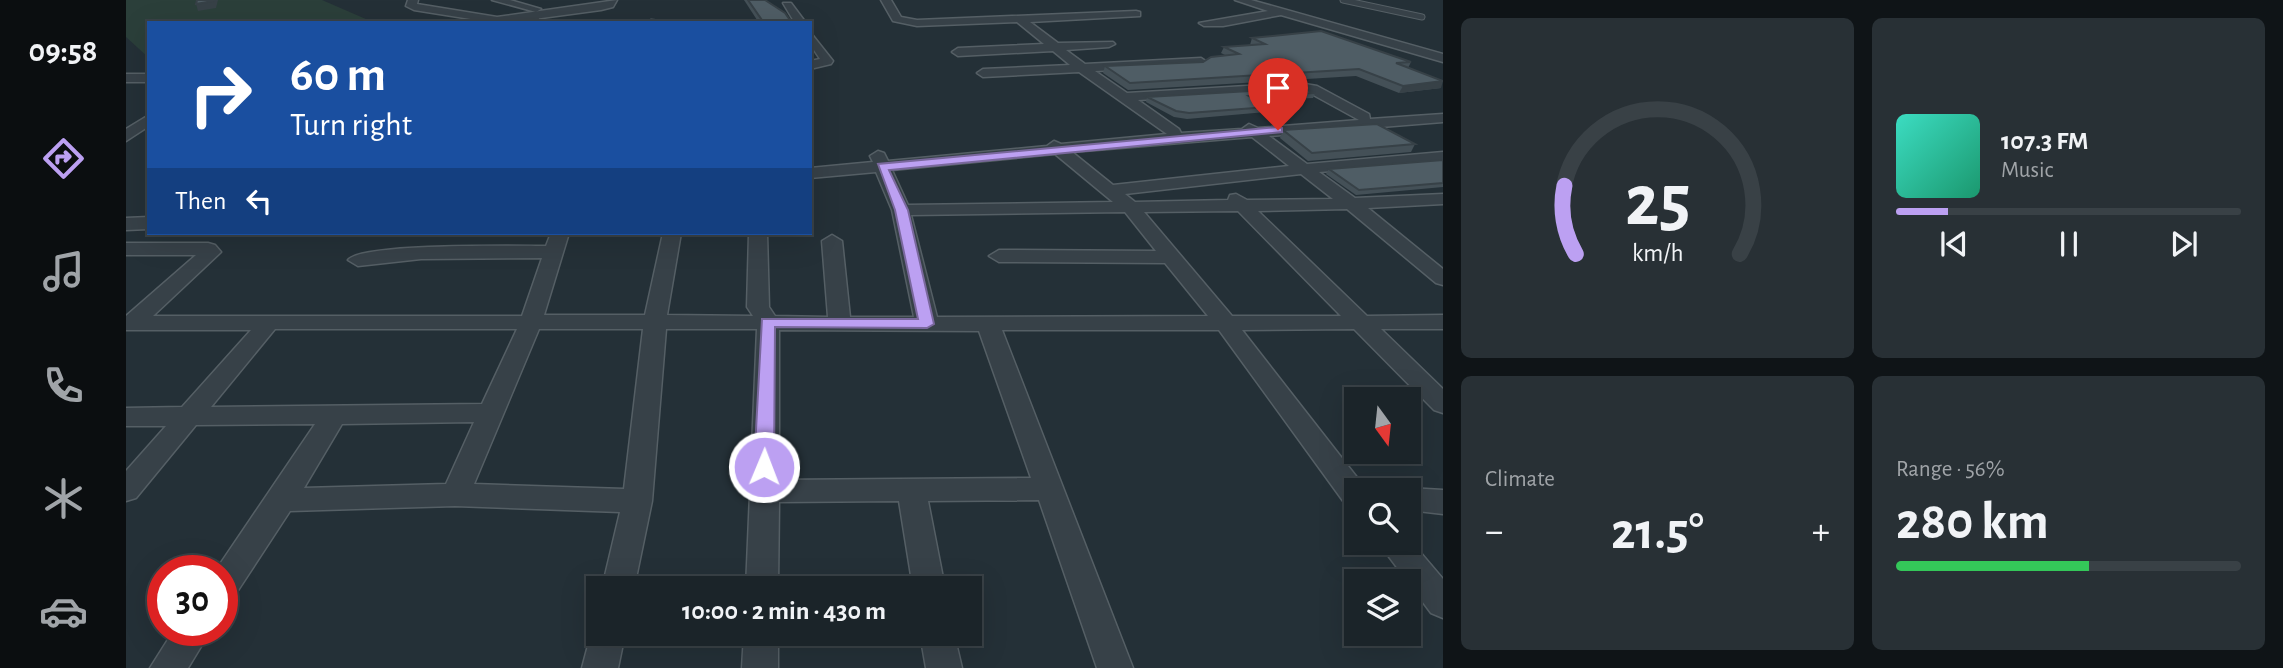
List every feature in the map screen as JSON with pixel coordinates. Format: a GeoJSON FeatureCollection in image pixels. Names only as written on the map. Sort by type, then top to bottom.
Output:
{"type":"FeatureCollection","features":[{"type":"Feature","properties":{"kind":"street"},"geometry":{"type":"LineString","coordinates":[[497,0],[545,12]]}},
{"type":"Feature","properties":{"kind":"street"},"geometry":{"type":"LineString","coordinates":[[489,21],[609,5],[612,0]]}},
{"type":"Feature","properties":{"kind":"street"},"geometry":{"type":"LineString","coordinates":[[886,0],[897,19],[904,22],[1136,14]]}},
{"type":"Feature","properties":{"kind":"street"},"geometry":{"type":"LineString","coordinates":[[1240,0],[1279,6],[1443,58]]}},
{"type":"Feature","properties":{"kind":"street"},"geometry":{"type":"LineString","coordinates":[[788,5],[800,21]]}},
{"type":"Feature","properties":{"kind":"street"},"geometry":{"type":"LineString","coordinates":[[1204,23],[1223,23],[1279,6]]}},
{"type":"Feature","properties":{"kind":"street"},"geometry":{"type":"LineString","coordinates":[[587,8],[608,18]]}},
{"type":"Feature","properties":{"kind":"street"},"geometry":{"type":"LineString","coordinates":[[419,9],[494,20]]}},
{"type":"Feature","properties":{"kind":"street"},"geometry":{"type":"LineString","coordinates":[[1020,19],[1082,68],[1174,132]]}},
{"type":"Feature","properties":{"kind":"street"},"geometry":{"type":"LineString","coordinates":[[812,38],[827,61],[812,65]]}},
{"type":"Feature","properties":{"kind":"street"},"geometry":{"type":"LineString","coordinates":[[958,52],[1109,44]]}},
{"type":"Feature","properties":{"kind":"street"},"geometry":{"type":"LineString","coordinates":[[983,73],[1201,62]]}},
{"type":"Feature","properties":{"kind":"street"},"geometry":{"type":"LineString","coordinates":[[126,78],[147,78]]}},
{"type":"Feature","properties":{"kind":"street"},"geometry":{"type":"LineString","coordinates":[[1127,97],[1299,87],[1312,89],[1364,117]]}},
{"type":"Feature","properties":{"kind":"street"},"geometry":{"type":"LineString","coordinates":[[1054,146],[1219,135],[1250,129],[1443,111]]}},
{"type":"Feature","properties":{"kind":"street"},"geometry":{"type":"LineString","coordinates":[[812,173],[880,162],[1203,129],[1250,129],[1443,118]]}},
{"type":"Feature","properties":{"kind":"street"},"geometry":{"type":"LineString","coordinates":[[126,136],[147,120]]}},
{"type":"Feature","properties":{"kind":"street"},"geometry":{"type":"LineString","coordinates":[[1203,129],[1278,151]]}},
{"type":"Feature","properties":{"kind":"street"},"geometry":{"type":"LineString","coordinates":[[1250,129],[1351,204],[1443,279]]}},
{"type":"Feature","properties":{"kind":"street"},"geometry":{"type":"LineString","coordinates":[[1054,146],[1128,205],[1224,321],[1344,479]]}},
{"type":"Feature","properties":{"kind":"street"},"geometry":{"type":"LineString","coordinates":[[1110,190],[1388,160],[1443,157]]}},
{"type":"Feature","properties":{"kind":"street"},"geometry":{"type":"LineString","coordinates":[[812,162],[880,162]]}},
{"type":"Feature","properties":{"kind":"street"},"geometry":{"type":"LineString","coordinates":[[880,162],[901,210],[927,324]]}},
{"type":"Feature","properties":{"kind":"street"},"geometry":{"type":"LineString","coordinates":[[1213,180],[1242,204],[1443,404]]}},
{"type":"Feature","properties":{"kind":"street"},"geometry":{"type":"LineString","coordinates":[[901,210],[1351,204],[1443,199]]}},
{"type":"Feature","properties":{"kind":"street"},"geometry":{"type":"LineString","coordinates":[[126,213],[147,212]]}},
{"type":"Feature","properties":{"kind":"street"},"geometry":{"type":"LineString","coordinates":[[126,225],[147,223]]}},
{"type":"Feature","properties":{"kind":"street"},"geometry":{"type":"LineString","coordinates":[[621,576],[637,501],[655,322],[672,235]]}},
{"type":"Feature","properties":{"kind":"street"},"geometry":{"type":"LineString","coordinates":[[758,235],[758,307],[768,322],[762,576]]}},
{"type":"Feature","properties":{"kind":"street"},"geometry":{"type":"LineString","coordinates":[[832,241],[841,323]]}},
{"type":"Feature","properties":{"kind":"street"},"geometry":{"type":"LineString","coordinates":[[358,260],[556,243],[530,324],[455,495]]}},
{"type":"Feature","properties":{"kind":"street"},"geometry":{"type":"LineString","coordinates":[[126,249],[211,252],[130,323]]}},
{"type":"Feature","properties":{"kind":"street"},"geometry":{"type":"LineString","coordinates":[[999,256],[1170,257]]}},
{"type":"Feature","properties":{"kind":"street"},"geometry":{"type":"LineString","coordinates":[[130,323],[927,324],[1356,320],[1443,323]]}},
{"type":"Feature","properties":{"kind":"street"},"geometry":{"type":"LineString","coordinates":[[126,490],[269,323]]}},
{"type":"Feature","properties":{"kind":"street"},"geometry":{"type":"LineString","coordinates":[[988,323],[1115,668]]}},
{"type":"Feature","properties":{"kind":"street"},"geometry":{"type":"LineString","coordinates":[[126,417],[491,413]]}},
{"type":"Feature","properties":{"kind":"street"},"geometry":{"type":"LineString","coordinates":[[238,565],[282,500],[334,415]]}},
{"type":"Feature","properties":{"kind":"street"},"geometry":{"type":"LineString","coordinates":[[764,491],[1051,489]]}},
{"type":"Feature","properties":{"kind":"street"},"geometry":{"type":"LineString","coordinates":[[912,490],[927,576]]}},
{"type":"Feature","properties":{"kind":"street"},"geometry":{"type":"LineString","coordinates":[[282,500],[455,495],[637,501]]}},
{"type":"Feature","properties":{"kind":"street"},"geometry":{"type":"LineString","coordinates":[[1421,500],[1443,502]]}},
{"type":"Feature","properties":{"kind":"street"},"geometry":{"type":"LineString","coordinates":[[1404,555],[1443,603]]}},
{"type":"Feature","properties":{"kind":"street"},"geometry":{"type":"LineString","coordinates":[[168,668],[183,646]]}},
{"type":"Feature","properties":{"kind":"street"},"geometry":{"type":"LineString","coordinates":[[600,668],[605,646]]}},
{"type":"Feature","properties":{"kind":"street"},"geometry":{"type":"LineString","coordinates":[[760,668],[761,646]]}},
{"type":"Feature","properties":{"kind":"street"},"geometry":{"type":"LineString","coordinates":[[939,646],[944,668]]}},
{"type":"Feature","properties":{"kind":"lane"},"geometry":{"type":"LineString","coordinates":[[1343,0],[1422,17]]}},
{"type":"Feature","properties":{"kind":"green space"},"geometry":{"type":"Polygon","coordinates":[[[126,0],[322,0],[370,21],[147,21],[147,56],[126,37],[126,0]]]}},
{"type":"Feature","properties":{"kind":"building"},"geometry":{"type":"Polygon","coordinates":[[[197,0],[214,0],[196,4],[197,0]]]}},
{"type":"Feature","properties":{"kind":"building"},"geometry":{"type":"Polygon","coordinates":[[[748,0],[765,0],[785,13],[791,21],[763,21],[748,0]]]}},
{"type":"Feature","properties":{"kind":"building"},"geometry":{"type":"Polygon","coordinates":[[[538,19],[539,21],[508,21],[538,19]]]}},
{"type":"Feature","properties":{"kind":"building"},"geometry":{"type":"Polygon","coordinates":[[[1321,31],[1411,62],[1396,63],[1443,81],[1403,86],[1359,69],[1130,83],[1105,66],[1203,62],[1211,57],[1239,54],[1224,47],[1265,44],[1252,38],[1321,31]]]}},
{"type":"Feature","properties":{"kind":"building"},"geometry":{"type":"Polygon","coordinates":[[[1301,88],[1315,93],[1249,96],[1268,107],[1189,113],[1176,111],[1147,97],[1301,88]]]}},
{"type":"Feature","properties":{"kind":"building"},"geometry":{"type":"Polygon","coordinates":[[[1377,124],[1415,144],[1312,153],[1283,130],[1377,124]]]}},
{"type":"Feature","properties":{"kind":"building"},"geometry":{"type":"Polygon","coordinates":[[[1443,160],[1443,183],[1359,190],[1329,169],[1443,160]]]}},
{"type":"Feature","properties":{"kind":"route"},"geometry":{"type":"LineString","coordinates":[[764,467],[768,322],[927,324],[901,210],[883,167],[1278,130]]}}]}
